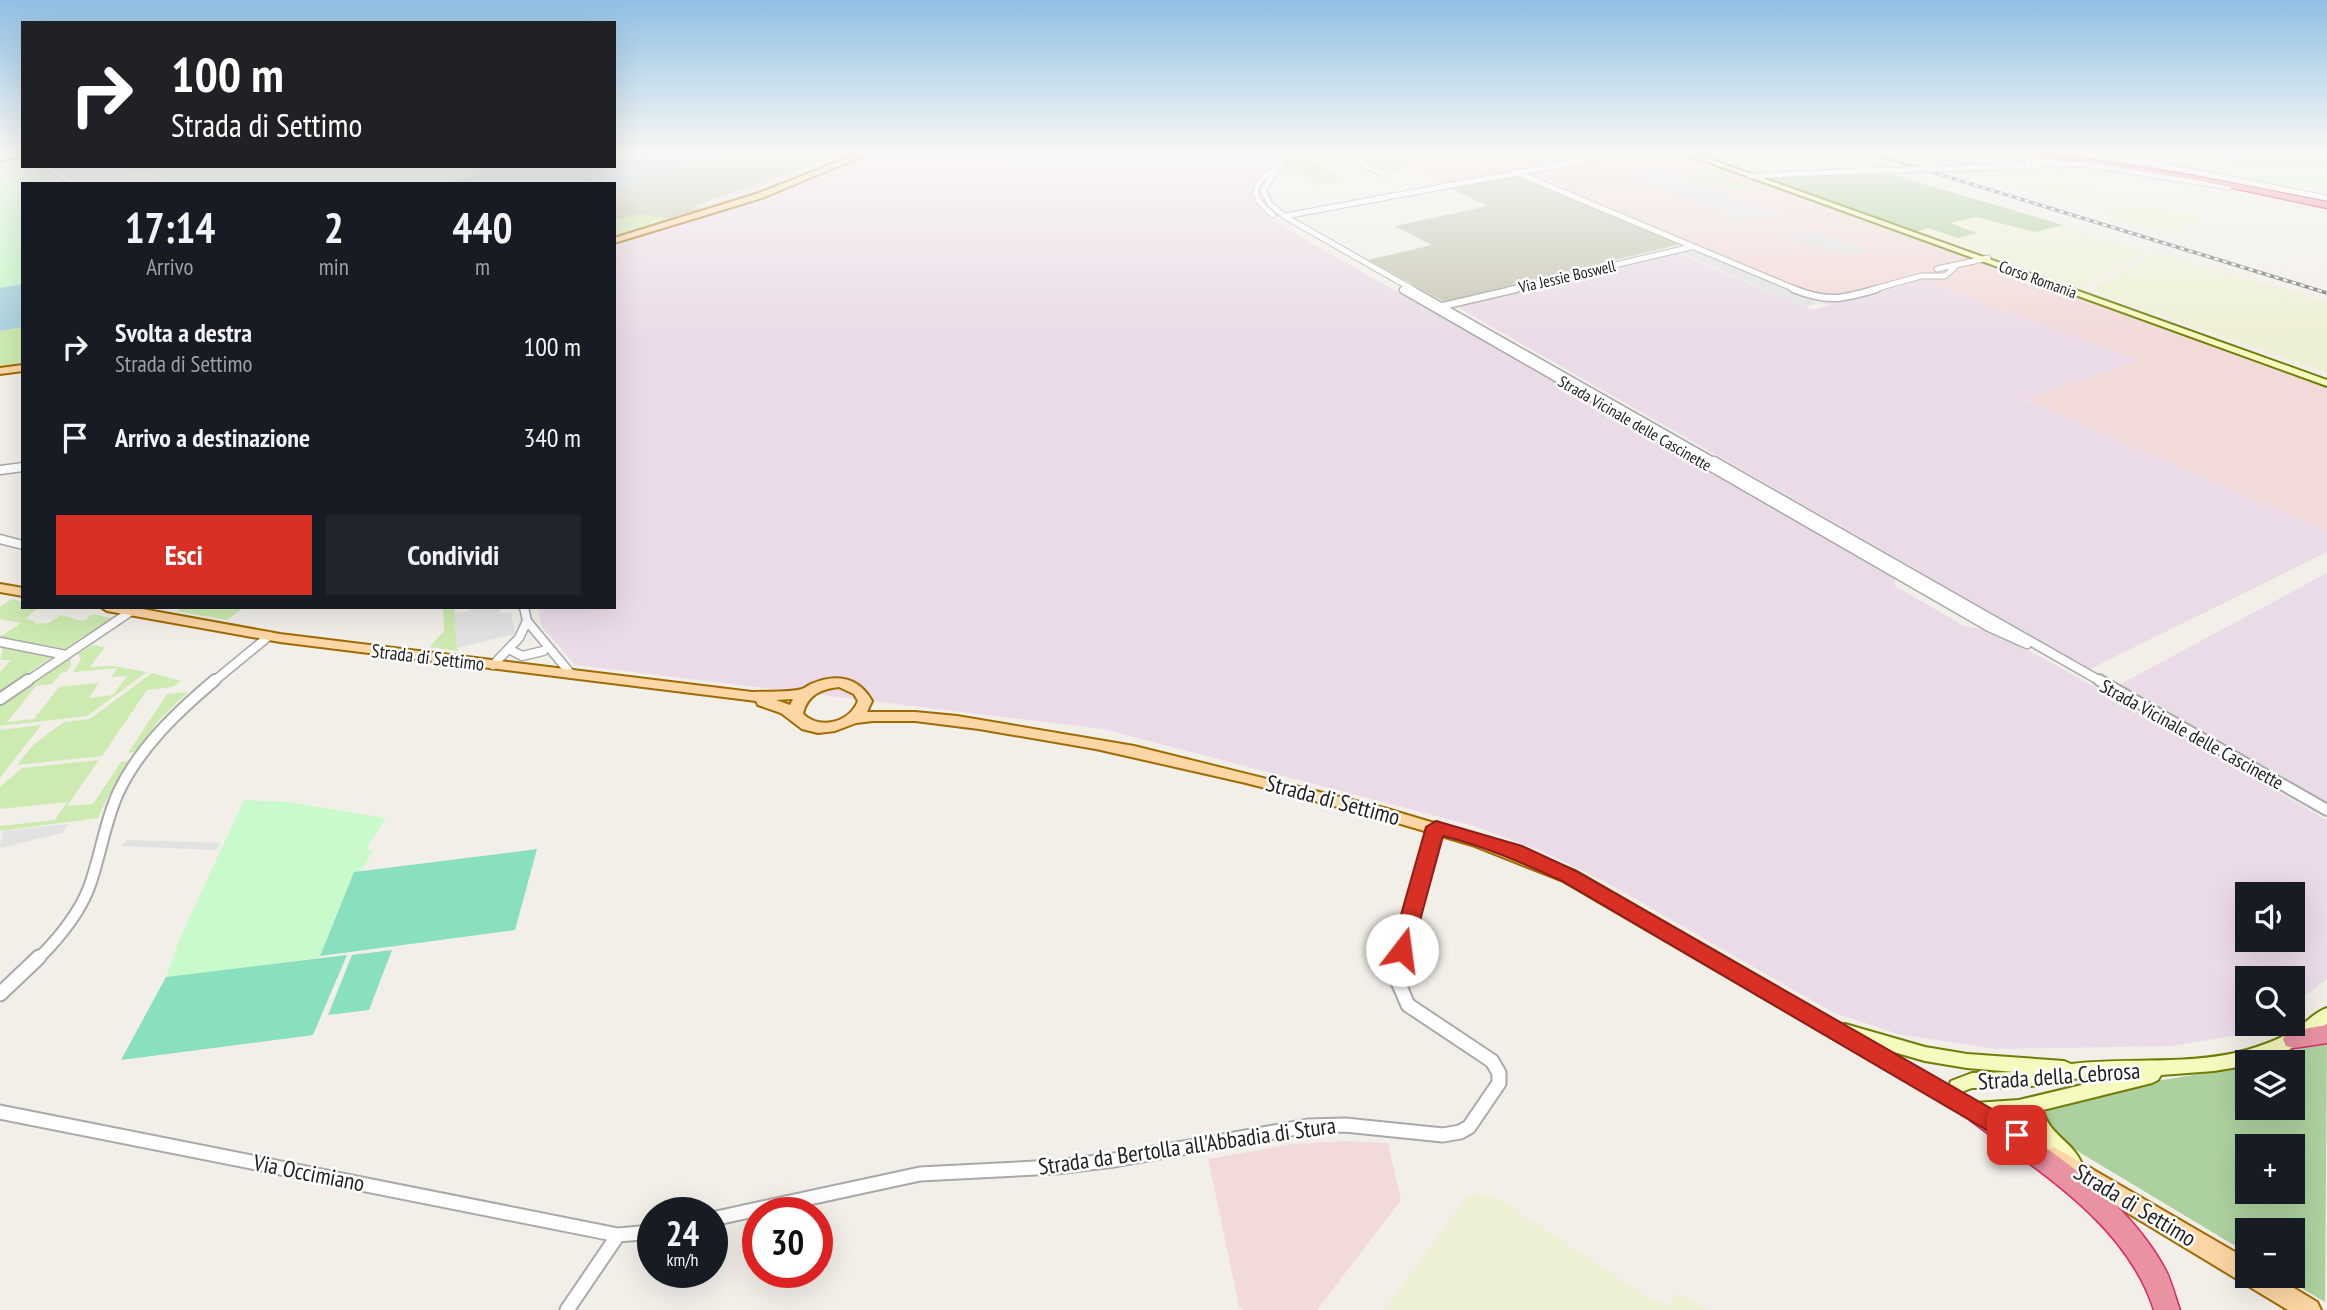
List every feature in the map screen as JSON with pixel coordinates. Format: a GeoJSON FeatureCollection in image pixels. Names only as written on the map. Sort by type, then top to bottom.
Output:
{"type":"FeatureCollection","features":[{"type":"Feature","properties":{"kind":"highway"},"geometry":{"type":"LineString","coordinates":[[2294,1039],[2327,1034]]}},
{"type":"Feature","properties":{"kind":"highway"},"geometry":{"type":"LineString","coordinates":[[1977,1112],[2112,1217],[2135,1245],[2153,1275],[2167,1310]]}},
{"type":"Feature","properties":{"kind":"main road"},"geometry":{"type":"LineString","coordinates":[[616,240],[701,214]]}},
{"type":"Feature","properties":{"kind":"main road","name":"Corso Romania"},"geometry":{"type":"LineString","coordinates":[[1861,214],[2327,381]]}},
{"type":"Feature","properties":{"kind":"main road"},"geometry":{"type":"LineString","coordinates":[[0,371],[21,368]]}},
{"type":"Feature","properties":{"kind":"main road"},"geometry":{"type":"LineString","coordinates":[[0,588],[21,592]]}},
{"type":"Feature","properties":{"kind":"main road","name":"Strada di Settimo"},"geometry":{"type":"LineString","coordinates":[[116,609],[269,636],[493,665],[752,697],[804,694]]}},
{"type":"Feature","properties":{"kind":"main road"},"geometry":{"type":"LineString","coordinates":[[842,684],[859,690],[865,701],[862,710],[852,719],[822,728],[802,722],[795,715],[795,707],[804,694],[821,686],[842,684]]}},
{"type":"Feature","properties":{"kind":"main road","name":"Strada di Settimo"},"geometry":{"type":"LineString","coordinates":[[752,697],[795,715]]}},
{"type":"Feature","properties":{"kind":"main road","name":"Strada di Settimo"},"geometry":{"type":"LineString","coordinates":[[865,701],[896,716]]}},
{"type":"Feature","properties":{"kind":"main road","name":"Strada di Settimo"},"geometry":{"type":"LineString","coordinates":[[852,719],[896,716],[1091,741],[1195,764],[1436,827],[1515,851],[1569,876],[2235,1265]]}},
{"type":"Feature","properties":{"kind":"main road","name":"Strada della Cebrosa"},"geometry":{"type":"LineString","coordinates":[[1977,1112],[2034,1104],[2174,1069],[2230,1061],[2294,1039],[2327,1015]]}},
{"type":"Feature","properties":{"kind":"main road"},"geometry":{"type":"LineString","coordinates":[[1828,1027],[1925,1054],[1957,1060],[2085,1070]]}},
{"type":"Feature","properties":{"kind":"main road","name":"Strada della Cebrosa"},"geometry":{"type":"LineString","coordinates":[[1953,1098],[1956,1086],[1970,1081],[2025,1079],[2085,1070],[2174,1069]]}},
{"type":"Feature","properties":{"kind":"main road"},"geometry":{"type":"LineString","coordinates":[[2034,1104],[2035,1121],[2043,1133],[2083,1174]]}},
{"type":"Feature","properties":{"kind":"main road"},"geometry":{"type":"LineString","coordinates":[[2272,1288],[2309,1310]]}},
{"type":"Feature","properties":{"kind":"street","name":"Strada Vicinale delle Cascinette"},"geometry":{"type":"LineString","coordinates":[[1273,214],[1283,222],[1443,306],[2327,810]]}},
{"type":"Feature","properties":{"kind":"street"},"geometry":{"type":"LineString","coordinates":[[1285,216],[1295,214]]}},
{"type":"Feature","properties":{"kind":"street"},"geometry":{"type":"LineString","coordinates":[[1614,214],[1808,297],[1827,301],[1986,259]]}},
{"type":"Feature","properties":{"kind":"street","name":"Strada Vicinale delle Cascinette"},"geometry":{"type":"LineString","coordinates":[[1285,216],[1724,475],[1989,627],[2057,658]]}},
{"type":"Feature","properties":{"kind":"street","name":"Via Jessie Boswell"},"geometry":{"type":"LineString","coordinates":[[1443,306],[1691,247]]}},
{"type":"Feature","properties":{"kind":"street"},"geometry":{"type":"LineString","coordinates":[[1937,272],[1946,275],[1954,268]]}},
{"type":"Feature","properties":{"kind":"street"},"geometry":{"type":"LineString","coordinates":[[0,470],[21,467]]}},
{"type":"Feature","properties":{"kind":"street"},"geometry":{"type":"LineString","coordinates":[[1724,475],[1734,471]]}},
{"type":"Feature","properties":{"kind":"street"},"geometry":{"type":"LineString","coordinates":[[1790,513],[1800,509]]}},
{"type":"Feature","properties":{"kind":"street"},"geometry":{"type":"LineString","coordinates":[[0,539],[21,544]]}},
{"type":"Feature","properties":{"kind":"street"},"geometry":{"type":"LineString","coordinates":[[524,609],[527,621],[544,648],[571,674]]}},
{"type":"Feature","properties":{"kind":"street"},"geometry":{"type":"LineString","coordinates":[[0,699],[130,612]]}},
{"type":"Feature","properties":{"kind":"street"},"geometry":{"type":"LineString","coordinates":[[493,665],[519,638],[527,621]]}},
{"type":"Feature","properties":{"kind":"street"},"geometry":{"type":"LineString","coordinates":[[0,994],[48,947],[81,904],[119,793],[157,737],[182,707],[269,636]]}},
{"type":"Feature","properties":{"kind":"street"},"geometry":{"type":"LineString","coordinates":[[0,642],[66,655]]}},
{"type":"Feature","properties":{"kind":"street"},"geometry":{"type":"LineString","coordinates":[[509,649],[522,656],[544,648]]}},
{"type":"Feature","properties":{"kind":"street"},"geometry":{"type":"LineString","coordinates":[[522,668],[544,648]]}},
{"type":"Feature","properties":{"kind":"street","name":"Strada da Bertolla all'Abbadia di Stura"},"geometry":{"type":"LineString","coordinates":[[728,1216],[920,1174],[1056,1167],[1114,1160],[1308,1126],[1345,1125],[1443,1135],[1469,1127],[1499,1083],[1499,1073],[1492,1061],[1408,1005],[1395,975],[1436,827]]}},
{"type":"Feature","properties":{"kind":"street","name":"Via Occimiano"},"geometry":{"type":"LineString","coordinates":[[0,1112],[618,1234]]}},
{"type":"Feature","properties":{"kind":"street"},"geometry":{"type":"LineString","coordinates":[[567,1310],[605,1258],[618,1234],[637,1233]]}},
{"type":"Feature","properties":{"kind":"shaded area"},"geometry":{"type":"Polygon","coordinates":[[[616,214],[688,214],[673,219],[639,215],[616,220],[616,214]]]}},
{"type":"Feature","properties":{"kind":"shaded area"},"geometry":{"type":"Polygon","coordinates":[[[714,214],[1265,214],[1894,576],[1895,586],[1964,626],[1987,630],[2047,660],[2327,820],[2327,979],[2305,995],[2305,966],[2235,966],[2235,1036],[2171,1046],[1996,1049],[1898,1034],[1832,1012],[1607,883],[1544,852],[1471,825],[1103,729],[575,665],[542,627],[538,609],[616,609],[616,244],[714,214]]]}},
{"type":"Feature","properties":{"kind":"shaded area"},"geometry":{"type":"Polygon","coordinates":[[[1450,214],[1611,214],[1681,244],[1445,302],[1368,260],[1432,245],[1395,226],[1450,214]]]}},
{"type":"Feature","properties":{"kind":"shaded area"},"geometry":{"type":"Polygon","coordinates":[[[1614,214],[1856,214],[2327,383],[2327,531],[2024,399],[2138,361],[1920,280],[1828,305],[1614,214]]]}},
{"type":"Feature","properties":{"kind":"shaded area"},"geometry":{"type":"Polygon","coordinates":[[[1719,214],[1783,215],[1742,224],[1719,214]]]}},
{"type":"Feature","properties":{"kind":"shaded area"},"geometry":{"type":"Polygon","coordinates":[[[2105,214],[2202,216],[2200,220],[2174,235],[2105,214]]]}},
{"type":"Feature","properties":{"kind":"shaded area"},"geometry":{"type":"Polygon","coordinates":[[[1976,217],[2035,232],[2060,226],[2143,252],[2141,256],[2081,288],[1918,231],[1928,228],[1958,238],[1975,233],[1948,223],[1976,217]]]}},
{"type":"Feature","properties":{"kind":"shaded area"},"geometry":{"type":"Polygon","coordinates":[[[1814,230],[1870,251],[1854,255],[1835,252],[1786,237],[1814,230]]]}},
{"type":"Feature","properties":{"kind":"shaded area"},"geometry":{"type":"Polygon","coordinates":[[[1695,250],[1819,303],[1805,307],[1682,253],[1695,250]]]}},
{"type":"Feature","properties":{"kind":"shaded area"},"geometry":{"type":"Polygon","coordinates":[[[1678,253],[1812,310],[1920,280],[2139,360],[2025,400],[2327,531],[2327,552],[2090,669],[1454,305],[1678,253]]]}},
{"type":"Feature","properties":{"kind":"shaded area"},"geometry":{"type":"Polygon","coordinates":[[[2156,253],[2327,302],[2327,372],[2089,291],[2156,253]]]}},
{"type":"Feature","properties":{"kind":"shaded area"},"geometry":{"type":"Polygon","coordinates":[[[2327,573],[2327,806],[2117,686],[2327,573]]]}},
{"type":"Feature","properties":{"kind":"shaded area"},"geometry":{"type":"Polygon","coordinates":[[[502,609],[497,614],[511,612],[515,634],[457,648],[454,613],[502,609]]]}},
{"type":"Feature","properties":{"kind":"shaded area"},"geometry":{"type":"Polygon","coordinates":[[[69,824],[62,833],[0,848],[3,831],[69,824]]]}},
{"type":"Feature","properties":{"kind":"shaded area"},"geometry":{"type":"Polygon","coordinates":[[[127,840],[221,843],[216,850],[121,846],[127,840]]]}},
{"type":"Feature","properties":{"kind":"shaded area"},"geometry":{"type":"Polygon","coordinates":[[[1345,1141],[1388,1143],[1401,1200],[1317,1310],[1243,1310],[1239,1306],[1208,1159],[1293,1144],[1345,1141]]]}},
{"type":"Feature","properties":{"kind":"shaded area"},"geometry":{"type":"Polygon","coordinates":[[[1479,1194],[1499,1199],[1649,1298],[1670,1305],[1678,1292],[1708,1310],[1384,1310],[1466,1197],[1479,1194]]]}},
{"type":"Feature","properties":{"kind":"green space"},"geometry":{"type":"Polygon","coordinates":[[[0,214],[21,214],[21,284],[0,288],[0,214]]]}},
{"type":"Feature","properties":{"kind":"green space"},"geometry":{"type":"Polygon","coordinates":[[[1868,214],[2026,214],[2063,225],[2035,232],[1976,217],[1950,223],[1976,233],[1958,238],[1928,228],[1917,232],[1868,214]]]}},
{"type":"Feature","properties":{"kind":"green space"},"geometry":{"type":"Polygon","coordinates":[[[639,215],[673,219],[616,236],[616,220],[639,215]]]}},
{"type":"Feature","properties":{"kind":"green space"},"geometry":{"type":"Polygon","coordinates":[[[21,327],[21,363],[0,366],[0,331],[21,327]]]}},
{"type":"Feature","properties":{"kind":"green space"},"geometry":{"type":"Polygon","coordinates":[[[12,599],[21,601],[21,609],[37,609],[26,618],[36,622],[34,624],[49,623],[61,615],[83,621],[93,614],[112,618],[65,649],[0,637],[21,623],[0,619],[0,607],[12,599]]]}},
{"type":"Feature","properties":{"kind":"green space"},"geometry":{"type":"Polygon","coordinates":[[[182,609],[241,609],[227,620],[176,611],[182,609]]]}},
{"type":"Feature","properties":{"kind":"green space"},"geometry":{"type":"Polygon","coordinates":[[[443,609],[454,609],[458,651],[429,647],[444,631],[443,609]]]}},
{"type":"Feature","properties":{"kind":"green space"},"geometry":{"type":"Polygon","coordinates":[[[92,645],[105,647],[90,667],[113,666],[147,672],[87,716],[0,726],[0,706],[71,658],[71,666],[66,672],[61,673],[52,684],[36,686],[7,722],[34,719],[59,687],[99,683],[89,698],[113,695],[127,676],[111,677],[118,668],[73,672],[81,659],[78,654],[92,645]]]}},
{"type":"Feature","properties":{"kind":"green space"},"geometry":{"type":"Polygon","coordinates":[[[0,647],[52,657],[0,691],[0,672],[11,660],[0,660],[3,650],[0,647]]]}},
{"type":"Feature","properties":{"kind":"green space"},"geometry":{"type":"Polygon","coordinates":[[[152,673],[181,681],[172,687],[147,690],[102,756],[17,765],[33,745],[64,722],[90,719],[152,673]]]}},
{"type":"Feature","properties":{"kind":"green space"},"geometry":{"type":"Polygon","coordinates":[[[188,692],[159,720],[136,752],[128,753],[167,694],[188,692]]]}},
{"type":"Feature","properties":{"kind":"green space"},"geometry":{"type":"Polygon","coordinates":[[[41,725],[0,778],[0,730],[41,725]]]}},
{"type":"Feature","properties":{"kind":"green space"},"geometry":{"type":"Polygon","coordinates":[[[99,760],[67,806],[93,804],[121,762],[129,761],[98,818],[0,831],[0,826],[55,820],[67,802],[0,809],[0,787],[22,768],[99,760]]]}},
{"type":"Feature","properties":{"kind":"green space"},"geometry":{"type":"Polygon","coordinates":[[[244,800],[288,802],[386,818],[366,849],[373,851],[361,871],[354,872],[319,958],[166,977],[180,938],[244,800]]]}},
{"type":"Feature","properties":{"kind":"green space"},"geometry":{"type":"Polygon","coordinates":[[[537,849],[515,930],[320,956],[354,872],[537,849]]]}},
{"type":"Feature","properties":{"kind":"green space"},"geometry":{"type":"Polygon","coordinates":[[[392,950],[369,1010],[328,1015],[352,955],[392,950]]]}},
{"type":"Feature","properties":{"kind":"green space"},"geometry":{"type":"Polygon","coordinates":[[[347,955],[313,1035],[121,1060],[166,977],[347,955]]]}},
{"type":"Feature","properties":{"kind":"green space"},"geometry":{"type":"Polygon","coordinates":[[[2327,1038],[2325,1302],[2301,1288],[2305,1288],[2305,1218],[2235,1218],[2235,1246],[2059,1140],[2038,1113],[2115,1088],[2235,1068],[2235,1120],[2305,1120],[2305,1050],[2296,1050],[2327,1038]]]}},
{"type":"Feature","properties":{"kind":"water"},"geometry":{"type":"Polygon","coordinates":[[[21,284],[21,327],[0,331],[0,288],[21,284]]]}},
{"type":"Feature","properties":{"kind":"railway"},"geometry":{"type":"LineString","coordinates":[[2070,214],[2327,293]]}},
{"type":"Feature","properties":{"kind":"route"},"geometry":{"type":"LineString","coordinates":[[1402,950],[1436,827],[1460,834],[1515,851],[1569,876],[2017,1135]]}}]}
